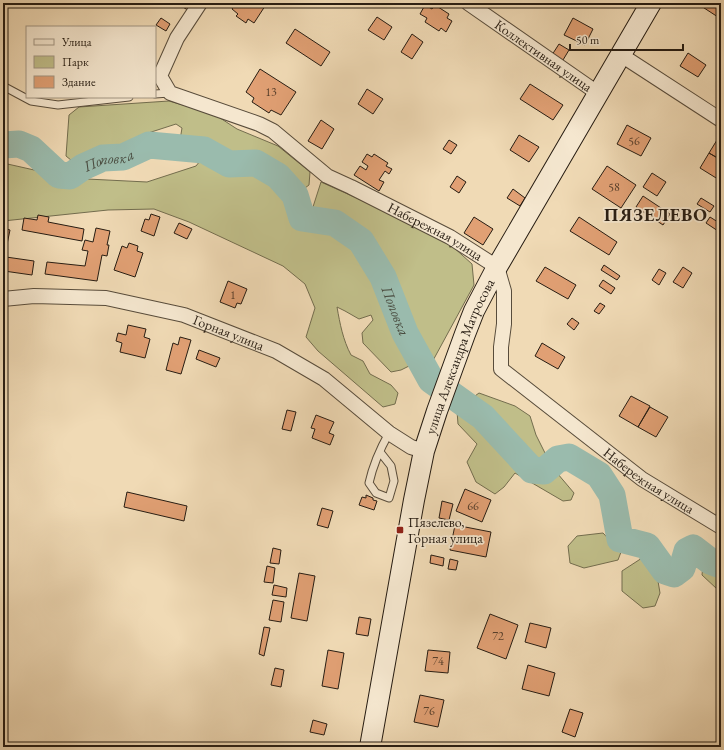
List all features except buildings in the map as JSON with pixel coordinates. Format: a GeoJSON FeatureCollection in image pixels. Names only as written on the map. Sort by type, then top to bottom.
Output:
{"type":"FeatureCollection","features":[{"type":"Feature","properties":{"kind":"main road","name":"улица Александра Матросова"},"geometry":{"type":"LineString","coordinates":[[370,747],[424,451],[465,334],[474,311],[497,267],[651,3]]}},
{"type":"Feature","properties":{"kind":"street"},"geometry":{"type":"LineString","coordinates":[[170,93],[160,76],[177,38],[200,3]]}},
{"type":"Feature","properties":{"kind":"street","name":"Коллективная улица"},"geometry":{"type":"LineString","coordinates":[[468,3],[598,94]]}},
{"type":"Feature","properties":{"kind":"street"},"geometry":{"type":"LineString","coordinates":[[621,55],[721,120]]}},
{"type":"Feature","properties":{"kind":"street","name":"Набережная улица"},"geometry":{"type":"LineString","coordinates":[[170,93],[259,124],[273,131],[327,176],[450,237],[497,267],[504,291],[504,324],[501,347],[501,369],[642,479],[721,527]]}},
{"type":"Feature","properties":{"kind":"street","name":"Горная улица"},"geometry":{"type":"LineString","coordinates":[[3,299],[34,296],[106,298],[184,315],[276,351],[324,379],[389,433],[411,447],[424,451]]}},
{"type":"Feature","properties":{"kind":"lane"},"geometry":{"type":"LineString","coordinates":[[3,86],[31,101],[58,105],[120,98]]}},
{"type":"Feature","properties":{"kind":"lane"},"geometry":{"type":"LineString","coordinates":[[156,94],[170,93]]}},
{"type":"Feature","properties":{"kind":"lane"},"geometry":{"type":"LineString","coordinates":[[380,452],[391,466],[394,481],[389,498],[376,493],[369,483],[373,468],[380,452],[389,433]]}},
{"type":"Feature","properties":{"kind":"green space"},"geometry":{"type":"Polygon","coordinates":[[[169,101],[214,114],[237,129],[278,146],[310,172],[309,185],[301,191],[291,194],[289,202],[304,221],[338,232],[345,230],[345,220],[335,214],[318,214],[312,210],[321,182],[441,236],[472,264],[474,285],[430,366],[418,372],[409,366],[401,370],[391,372],[363,343],[362,333],[373,320],[371,315],[359,319],[337,307],[344,338],[351,355],[363,361],[370,374],[391,385],[398,393],[395,404],[383,407],[318,351],[306,337],[315,308],[305,284],[283,266],[189,222],[154,209],[108,210],[3,221],[3,163],[52,174],[87,179],[147,182],[196,166],[204,156],[201,147],[180,140],[182,128],[176,124],[142,135],[129,147],[77,165],[66,156],[69,115],[79,107],[169,101]]]}},
{"type":"Feature","properties":{"kind":"green space"},"geometry":{"type":"Polygon","coordinates":[[[479,393],[515,406],[530,416],[536,435],[552,467],[574,493],[571,500],[563,501],[515,473],[504,487],[495,494],[476,482],[467,462],[477,444],[458,424],[457,411],[479,393]]]}},
{"type":"Feature","properties":{"kind":"green space"},"geometry":{"type":"Polygon","coordinates":[[[603,533],[621,552],[618,560],[584,568],[570,563],[568,546],[577,536],[603,533]]]}},
{"type":"Feature","properties":{"kind":"green space"},"geometry":{"type":"Polygon","coordinates":[[[713,555],[721,558],[721,590],[717,589],[702,575],[703,565],[713,555]]]}},
{"type":"Feature","properties":{"kind":"green space"},"geometry":{"type":"Polygon","coordinates":[[[642,558],[657,575],[660,593],[655,606],[643,608],[622,591],[622,571],[642,558]]]}},
{"type":"Feature","properties":{"kind":"waterway","name":"Поповка"},"geometry":{"type":"LineString","coordinates":[[3,145],[19,144],[31,149],[59,175],[70,176],[83,167],[103,158],[123,157],[149,145],[204,150],[229,164],[256,163],[278,176],[295,195],[302,218],[335,223],[361,241],[383,277],[405,333],[431,380],[483,417],[532,470],[544,471],[558,459],[569,457],[599,475],[612,495],[620,539],[647,546],[665,571],[674,574],[682,568],[687,551],[693,548],[710,561],[721,565]]}},
{"type":"Feature","properties":{"kind":"place","name":"Пязелево, Горная улица"},"geometry":{"type":"Point","coordinates":[400,530]}},
{"type":"Feature","properties":{"kind":"district","name":"ПЯЗЕЛЕВО"},"geometry":{"type":"Point","coordinates":[656,214]}}]}
